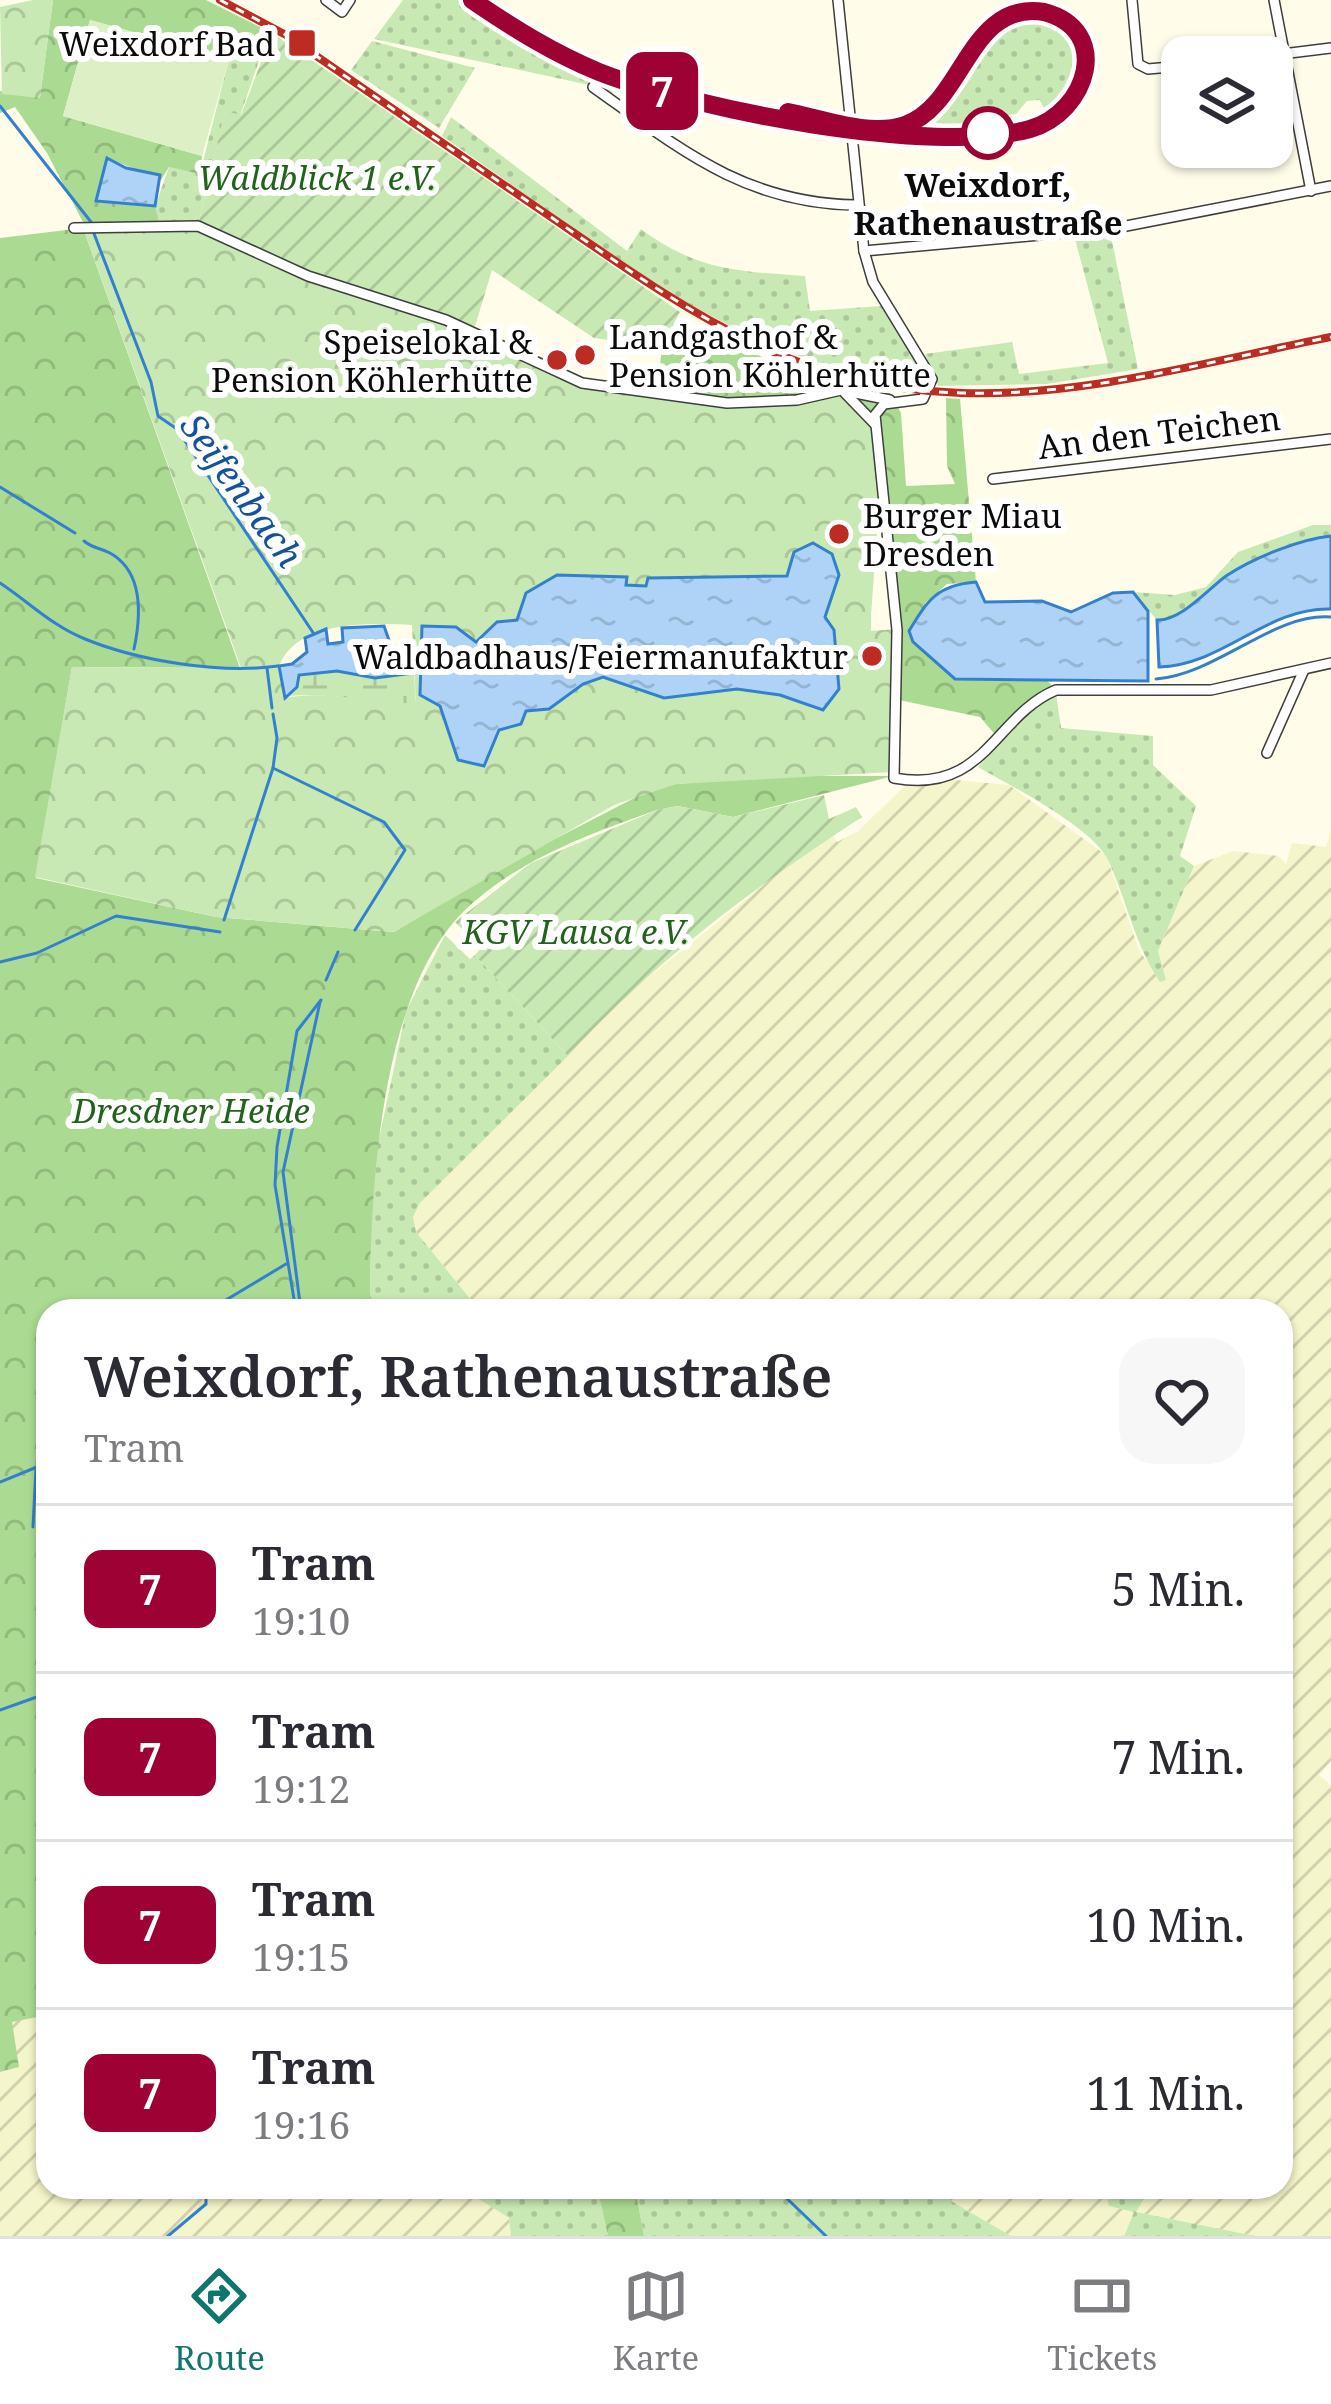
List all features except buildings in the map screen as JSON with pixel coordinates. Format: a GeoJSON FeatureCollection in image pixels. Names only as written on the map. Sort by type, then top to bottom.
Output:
{"type":"FeatureCollection","features":[{"type":"Feature","properties":{"kind":"street"},"geometry":{"type":"LineString","coordinates":[[326,0],[343,12],[350,0]]}},
{"type":"Feature","properties":{"kind":"street"},"geometry":{"type":"LineString","coordinates":[[838,0],[864,251],[873,282],[932,379],[923,399],[878,409],[876,427],[897,630],[892,776],[902,780],[975,765],[1040,697],[1056,690],[1211,690],[1331,663]]}},
{"type":"Feature","properties":{"kind":"street"},"geometry":{"type":"LineString","coordinates":[[1132,0],[1138,64],[1161,67]]}},
{"type":"Feature","properties":{"kind":"street"},"geometry":{"type":"LineString","coordinates":[[1274,0],[1279,36]]}},
{"type":"Feature","properties":{"kind":"street"},"geometry":{"type":"LineString","coordinates":[[1293,53],[1331,49]]}},
{"type":"Feature","properties":{"kind":"street"},"geometry":{"type":"LineString","coordinates":[[593,87],[725,176],[768,194],[856,205]]}},
{"type":"Feature","properties":{"kind":"street"},"geometry":{"type":"LineString","coordinates":[[1293,106],[1311,190]]}},
{"type":"Feature","properties":{"kind":"street"},"geometry":{"type":"LineString","coordinates":[[864,251],[1116,228],[1331,186]]}},
{"type":"Feature","properties":{"kind":"street"},"geometry":{"type":"LineString","coordinates":[[76,228],[198,226],[308,276],[446,320],[582,383],[727,404],[796,400],[841,390],[902,401]]}},
{"type":"Feature","properties":{"kind":"street"},"geometry":{"type":"LineString","coordinates":[[841,390],[867,410],[876,427]]}},
{"type":"Feature","properties":{"kind":"street","name":"An den Teichen"},"geometry":{"type":"LineString","coordinates":[[993,479],[1331,439]]}},
{"type":"Feature","properties":{"kind":"street"},"geometry":{"type":"LineString","coordinates":[[1267,753],[1303,672]]}},
{"type":"Feature","properties":{"kind":"green space"},"geometry":{"type":"Polygon","coordinates":[[[53,0],[206,0],[272,33],[261,55],[229,59],[90,20],[63,116],[202,156],[200,174],[169,167],[161,180],[108,158],[96,202],[155,206],[160,225],[86,228],[47,153],[15,107],[0,113],[0,91],[40,97],[53,0]]]}},
{"type":"Feature","properties":{"kind":"green space"},"geometry":{"type":"Polygon","coordinates":[[[53,0],[40,98],[2,94],[0,7],[53,0]]]}},
{"type":"Feature","properties":{"kind":"green space"},"geometry":{"type":"Polygon","coordinates":[[[403,0],[492,0],[554,41],[644,79],[635,98],[619,86],[611,94],[599,87],[374,39],[403,0]]]}},
{"type":"Feature","properties":{"kind":"green space"},"geometry":{"type":"Polygon","coordinates":[[[1022,13],[1060,26],[1073,40],[1082,74],[1067,106],[1048,118],[1040,100],[1027,101],[1016,114],[1001,116],[1001,122],[949,125],[923,120],[990,31],[1022,13]]]}},
{"type":"Feature","properties":{"kind":"green space"},"geometry":{"type":"Polygon","coordinates":[[[90,20],[229,59],[202,156],[63,116],[90,20]]]}},
{"type":"Feature","properties":{"kind":"green space","name":"Waldblick 1 e.V."},"geometry":{"type":"Polygon","coordinates":[[[272,33],[680,312],[662,347],[594,338],[492,270],[473,333],[198,226],[225,111],[241,115],[272,33]]]}},
{"type":"Feature","properties":{"kind":"green space"},"geometry":{"type":"Polygon","coordinates":[[[372,41],[475,68],[439,128],[351,70],[372,41]]]}},
{"type":"Feature","properties":{"kind":"green space"},"geometry":{"type":"Polygon","coordinates":[[[261,55],[240,116],[225,112],[198,226],[160,225],[155,207],[169,167],[200,173],[229,59],[261,55]]]}},
{"type":"Feature","properties":{"kind":"green space"},"geometry":{"type":"Polygon","coordinates":[[[451,117],[627,251],[641,229],[700,261],[805,276],[810,311],[881,306],[918,361],[926,385],[857,374],[792,353],[670,293],[442,136],[451,117]]]}},
{"type":"Feature","properties":{"kind":"green space"},"geometry":{"type":"Polygon","coordinates":[[[190,224],[308,277],[445,320],[582,384],[727,405],[841,392],[866,410],[874,427],[896,618],[880,492],[871,631],[897,629],[893,772],[676,784],[614,805],[394,932],[216,917],[35,877],[72,667],[241,668],[83,228],[190,224]],[[813,543],[794,552],[787,576],[648,578],[647,586],[625,585],[626,577],[557,575],[526,593],[518,620],[497,622],[476,642],[456,627],[422,626],[420,695],[440,706],[458,759],[483,766],[499,730],[521,724],[526,711],[549,709],[583,684],[603,677],[663,697],[737,689],[780,695],[823,710],[839,688],[834,631],[825,617],[839,575],[831,554],[813,543]],[[356,625],[318,632],[288,651],[279,666],[285,698],[318,695],[416,703],[412,625],[356,625]]]}},
{"type":"Feature","properties":{"kind":"green space","name":"Dresdner Heide"},"geometry":{"type":"Polygon","coordinates":[[[83,228],[240,668],[72,667],[36,878],[216,917],[394,932],[502,866],[646,792],[676,784],[783,776],[893,776],[733,817],[678,806],[657,810],[530,863],[464,911],[436,946],[414,990],[398,1039],[378,1146],[372,1299],[36,1299],[36,2017],[12,2022],[19,2067],[0,2072],[0,238],[83,228]]]}},
{"type":"Feature","properties":{"kind":"green space"},"geometry":{"type":"Polygon","coordinates":[[[1111,236],[1138,369],[1047,384],[938,386],[925,354],[1012,342],[1019,374],[1108,363],[1075,239],[1111,236]]]}},
{"type":"Feature","properties":{"kind":"green space"},"geometry":{"type":"Polygon","coordinates":[[[714,333],[778,365],[890,393],[901,413],[906,486],[955,484],[947,466],[946,398],[960,399],[976,582],[947,584],[925,603],[955,679],[1044,677],[1054,688],[1040,693],[998,738],[980,717],[899,700],[881,482],[796,398],[726,401],[657,391],[662,347],[707,346],[714,333]]]}},
{"type":"Feature","properties":{"kind":"green space"},"geometry":{"type":"Polygon","coordinates":[[[1313,525],[1331,525],[1331,536],[1291,545],[1249,563],[1166,619],[1157,620],[1133,592],[1175,595],[1206,587],[1238,552],[1313,525]]]}},
{"type":"Feature","properties":{"kind":"green space"},"geometry":{"type":"Polygon","coordinates":[[[337,671],[362,677],[414,673],[416,704],[290,696],[298,675],[337,671]]]}},
{"type":"Feature","properties":{"kind":"green space"},"geometry":{"type":"Polygon","coordinates":[[[1056,693],[1061,728],[1153,736],[1153,765],[1196,806],[1180,856],[1194,866],[1158,951],[1166,980],[1160,982],[1151,967],[1099,847],[1049,808],[978,767],[1030,707],[1056,693]]]}},
{"type":"Feature","properties":{"kind":"green space"},"geometry":{"type":"Polygon","coordinates":[[[945,779],[1009,785],[1106,855],[1140,953],[1166,980],[1158,951],[1194,866],[1233,851],[1278,856],[1286,864],[1292,843],[1326,847],[1331,831],[1331,1761],[1319,1775],[1331,1785],[1331,2236],[1255,2236],[1135,2212],[1123,2236],[1011,2236],[948,2199],[1112,2199],[1134,2212],[1143,2199],[1293,2199],[1293,1299],[470,1299],[416,1232],[413,1218],[420,1203],[615,1004],[806,851],[833,835],[837,842],[858,831],[906,785],[945,779]]]}},
{"type":"Feature","properties":{"kind":"green space","name":"KGV Lausa e.V."},"geometry":{"type":"Polygon","coordinates":[[[824,795],[829,819],[856,807],[862,817],[708,927],[635,989],[568,1056],[475,955],[481,948],[455,922],[531,863],[657,810],[678,806],[733,817],[824,795]]]}},
{"type":"Feature","properties":{"kind":"green space"},"geometry":{"type":"Polygon","coordinates":[[[445,935],[470,959],[475,955],[568,1056],[420,1203],[413,1217],[416,1232],[470,1299],[372,1299],[370,1294],[372,1172],[406,1011],[445,935]]]}},
{"type":"Feature","properties":{"kind":"green space"},"geometry":{"type":"Polygon","coordinates":[[[36,2017],[36,2199],[479,2199],[509,2218],[511,2236],[0,2236],[0,2072],[18,2066],[11,2022],[36,2017]]]}},
{"type":"Feature","properties":{"kind":"green space"},"geometry":{"type":"Polygon","coordinates":[[[479,2199],[600,2199],[608,2236],[511,2236],[509,2218],[479,2199]]]}},
{"type":"Feature","properties":{"kind":"green space"},"geometry":{"type":"Polygon","coordinates":[[[600,2199],[637,2199],[644,2236],[608,2236],[600,2199]]]}},
{"type":"Feature","properties":{"kind":"green space"},"geometry":{"type":"Polygon","coordinates":[[[637,2199],[948,2199],[1011,2236],[644,2236],[637,2199]]]}},
{"type":"Feature","properties":{"kind":"green space"},"geometry":{"type":"Polygon","coordinates":[[[1107,2199],[1144,2199],[1136,2212],[1255,2236],[1124,2236],[1134,2212],[1109,2206],[1107,2199]]]}},
{"type":"Feature","properties":{"kind":"water"},"geometry":{"type":"Polygon","coordinates":[[[107,158],[126,168],[160,175],[155,206],[96,201],[107,158]]]}},
{"type":"Feature","properties":{"kind":"water"},"geometry":{"type":"Polygon","coordinates":[[[1331,536],[1331,609],[1286,617],[1204,657],[1159,667],[1157,620],[1184,610],[1249,563],[1291,545],[1331,536]]]}},
{"type":"Feature","properties":{"kind":"water"},"geometry":{"type":"Polygon","coordinates":[[[813,543],[832,554],[839,575],[825,617],[834,630],[839,689],[823,710],[780,695],[737,689],[664,698],[603,677],[583,684],[549,709],[526,711],[521,724],[499,730],[484,766],[458,760],[440,706],[420,695],[422,626],[456,627],[476,642],[497,622],[517,620],[526,593],[557,575],[627,577],[626,585],[646,586],[648,578],[787,576],[794,552],[813,543]]]}},
{"type":"Feature","properties":{"kind":"water"},"geometry":{"type":"Polygon","coordinates":[[[976,582],[985,602],[1042,601],[1071,612],[1113,593],[1133,592],[1148,611],[1148,681],[955,679],[913,642],[909,631],[935,596],[952,586],[976,582]]]}},
{"type":"Feature","properties":{"kind":"water"},"geometry":{"type":"Polygon","coordinates":[[[384,626],[391,646],[413,651],[414,673],[375,678],[337,671],[299,675],[297,687],[285,698],[279,666],[292,664],[307,652],[305,638],[326,629],[328,644],[343,642],[342,628],[384,626]]]}},
{"type":"Feature","properties":{"kind":"waterway","name":"Seifenbach"},"geometry":{"type":"LineString","coordinates":[[0,106],[91,222]]}},
{"type":"Feature","properties":{"kind":"waterway","name":"Seifenbach"},"geometry":{"type":"LineString","coordinates":[[93,231],[151,382],[158,416],[177,429],[314,634]]}},
{"type":"Feature","properties":{"kind":"waterway"},"geometry":{"type":"LineString","coordinates":[[0,487],[75,533]]}},
{"type":"Feature","properties":{"kind":"waterway"},"geometry":{"type":"LineString","coordinates":[[84,541],[110,553],[129,571],[138,609],[134,649]]}},
{"type":"Feature","properties":{"kind":"waterway"},"geometry":{"type":"LineString","coordinates":[[0,583],[62,627],[106,647],[206,667],[278,666]]}},
{"type":"Feature","properties":{"kind":"waterway"},"geometry":{"type":"LineString","coordinates":[[1156,679],[1201,666],[1288,624],[1331,617]]}},
{"type":"Feature","properties":{"kind":"waterway"},"geometry":{"type":"LineString","coordinates":[[267,668],[272,708]]}},
{"type":"Feature","properties":{"kind":"waterway"},"geometry":{"type":"LineString","coordinates":[[273,714],[277,738],[273,768],[384,822],[405,850],[355,930]]}},
{"type":"Feature","properties":{"kind":"waterway"},"geometry":{"type":"LineString","coordinates":[[224,920],[273,768]]}},
{"type":"Feature","properties":{"kind":"waterway"},"geometry":{"type":"LineString","coordinates":[[0,962],[37,953],[116,916],[220,932]]}},
{"type":"Feature","properties":{"kind":"waterway"},"geometry":{"type":"LineString","coordinates":[[326,980],[338,952]]}},
{"type":"Feature","properties":{"kind":"waterway"},"geometry":{"type":"LineString","coordinates":[[294,1299],[275,1185],[277,1147],[297,1031],[321,1000]]}},
{"type":"Feature","properties":{"kind":"waterway"},"geometry":{"type":"LineString","coordinates":[[299,1299],[283,1172],[320,1002]]}},
{"type":"Feature","properties":{"kind":"waterway"},"geometry":{"type":"LineString","coordinates":[[228,1299],[286,1264]]}},
{"type":"Feature","properties":{"kind":"waterway"},"geometry":{"type":"LineString","coordinates":[[0,1482],[36,1467]]}},
{"type":"Feature","properties":{"kind":"waterway"},"geometry":{"type":"LineString","coordinates":[[33,1527],[36,1469]]}},
{"type":"Feature","properties":{"kind":"waterway"},"geometry":{"type":"LineString","coordinates":[[0,1710],[36,1697]]}},
{"type":"Feature","properties":{"kind":"waterway"},"geometry":{"type":"LineString","coordinates":[[168,2236],[206,2199]]}},
{"type":"Feature","properties":{"kind":"waterway"},"geometry":{"type":"LineString","coordinates":[[787,2199],[826,2236]]}},
{"type":"Feature","properties":{"kind":"tram line"},"geometry":{"type":"LineString","coordinates":[[472,0],[546,46],[625,81],[729,107],[807,122],[891,133],[970,135],[1035,126],[1076,101],[1085,56],[1078,39],[1060,20],[1034,10],[1011,12],[992,22],[978,38],[940,98],[905,125],[871,129],[752,110]]}},
{"type":"Feature","properties":{"kind":"tram line","name":"7"},"geometry":{"type":"LineString","coordinates":[[472,0],[532,40],[624,81],[901,137],[1036,127],[1057,117],[1076,99],[1085,76],[1084,56],[1077,37],[1059,18],[1042,11],[1014,11],[992,22],[939,101],[909,124],[870,128],[788,112]]}},
{"type":"Feature","properties":{"kind":"railway"},"geometry":{"type":"LineString","coordinates":[[220,0],[286,35],[689,309],[788,358],[842,376],[899,388],[1008,393],[1147,376],[1331,337]]}},
{"type":"Feature","properties":{"kind":"place","name":"Weixdorf Bad"},"geometry":{"type":"Point","coordinates":[302,43]}},
{"type":"Feature","properties":{"kind":"place","name":"Weixdorf, Rathenaustraße"},"geometry":{"type":"Point","coordinates":[988,133]}},
{"type":"Feature","properties":{"kind":"place","name":"Landgasthof & Pension Köhlerhütte"},"geometry":{"type":"Point","coordinates":[585,355]}},
{"type":"Feature","properties":{"kind":"place","name":"Speiselokal & Pension Köhlerhütte"},"geometry":{"type":"Point","coordinates":[557,360]}},
{"type":"Feature","properties":{"kind":"place","name":"Burger Miau Dresden"},"geometry":{"type":"Point","coordinates":[839,534]}},
{"type":"Feature","properties":{"kind":"place","name":"Waldbadhaus/Feiermanufaktur"},"geometry":{"type":"Point","coordinates":[872,656]}}]}
